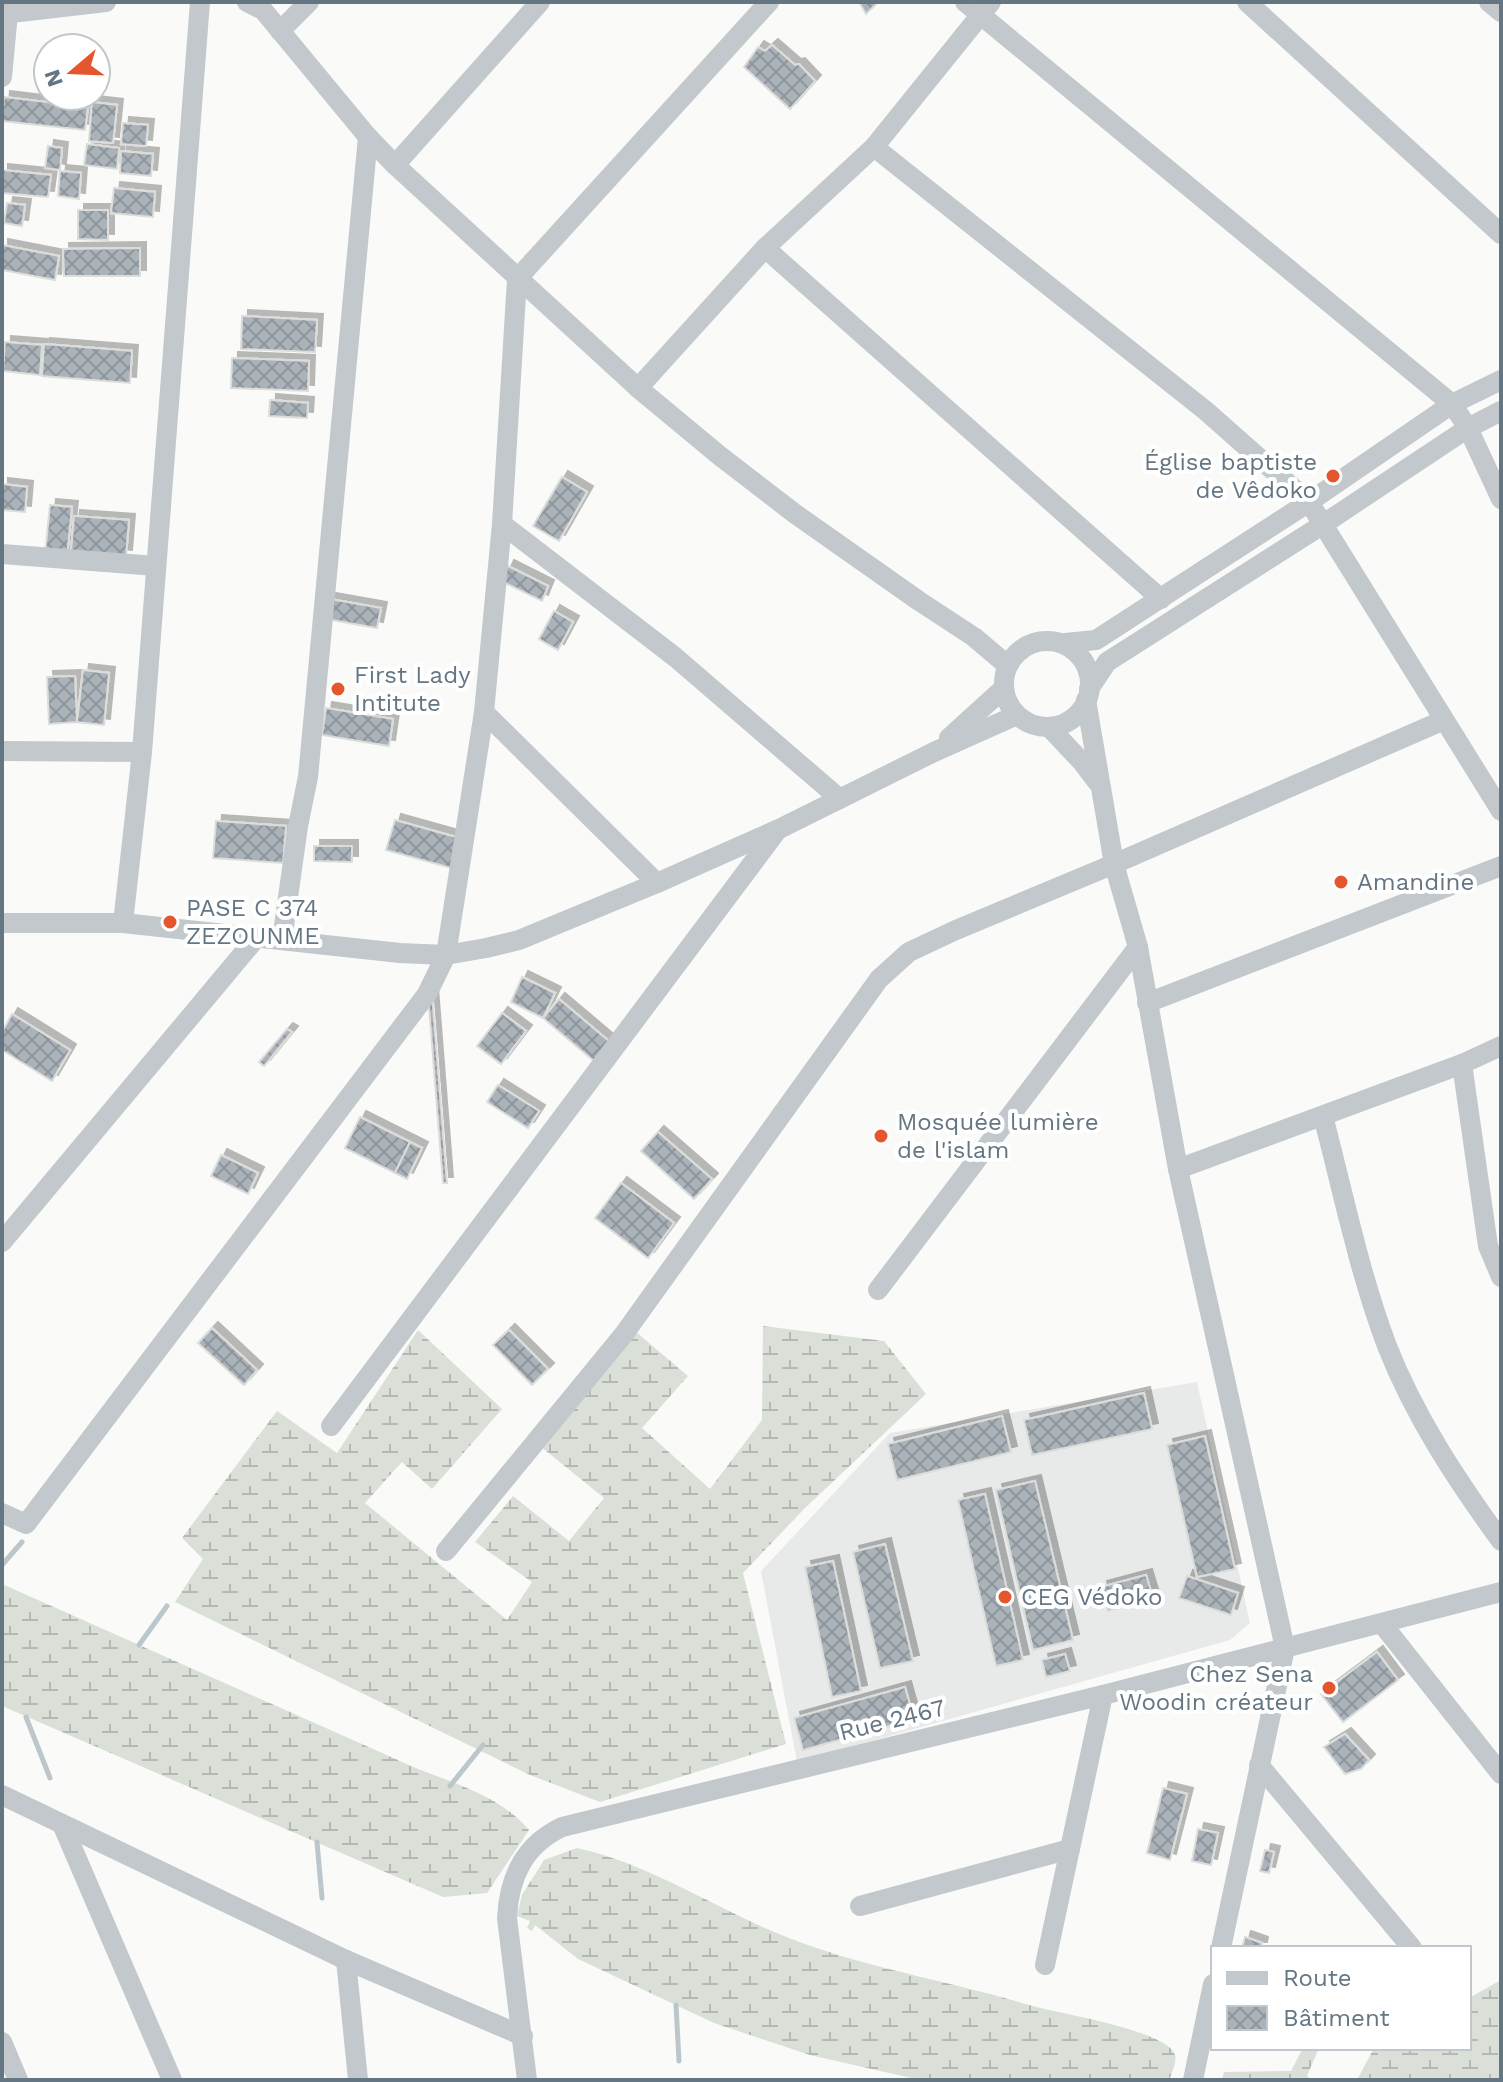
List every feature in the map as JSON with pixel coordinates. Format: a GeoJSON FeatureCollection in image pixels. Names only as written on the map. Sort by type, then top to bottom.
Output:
{"type":"FeatureCollection","features":[{"type":"Feature","properties":{"kind":"street"},"geometry":{"type":"LineString","coordinates":[[2,77],[5,13],[106,2]]}},
{"type":"Feature","properties":{"kind":"street"},"geometry":{"type":"LineString","coordinates":[[123,923],[142,752],[200,2]]}},
{"type":"Feature","properties":{"kind":"street"},"geometry":{"type":"LineString","coordinates":[[280,31],[309,2]]}},
{"type":"Feature","properties":{"kind":"street"},"geometry":{"type":"LineString","coordinates":[[395,165],[540,2]]}},
{"type":"Feature","properties":{"kind":"street"},"geometry":{"type":"LineString","coordinates":[[2,1513],[26,1524],[427,994],[446,955],[484,712],[502,524],[517,279],[769,2]]}},
{"type":"Feature","properties":{"kind":"street"},"geometry":{"type":"LineString","coordinates":[[1247,2],[1500,233]]}},
{"type":"Feature","properties":{"kind":"street"},"geometry":{"type":"LineString","coordinates":[[1489,2],[1501,12]]}},
{"type":"Feature","properties":{"kind":"street"},"geometry":{"type":"LineString","coordinates":[[256,5],[395,165],[638,388],[794,513],[919,601],[1013,658]]}},
{"type":"Feature","properties":{"kind":"street"},"geometry":{"type":"LineString","coordinates":[[638,388],[765,248],[874,147],[979,6],[1452,404],[1468,428],[1501,499]]}},
{"type":"Feature","properties":{"kind":"street"},"geometry":{"type":"LineString","coordinates":[[282,940],[308,777],[368,137]]}},
{"type":"Feature","properties":{"kind":"street"},"geometry":{"type":"LineString","coordinates":[[874,147],[1206,411],[1309,502],[1501,811]]}},
{"type":"Feature","properties":{"kind":"street"},"geometry":{"type":"LineString","coordinates":[[765,248],[1161,599]]}},
{"type":"Feature","properties":{"kind":"street"},"geometry":{"type":"LineString","coordinates":[[934,752],[1003,689],[1013,658],[1035,642],[1096,640],[1309,502],[1452,404],[1501,380]]}},
{"type":"Feature","properties":{"kind":"street"},"geometry":{"type":"LineString","coordinates":[[1003,689],[1017,715],[1033,726],[1050,728],[1073,719],[1107,662],[1468,428],[1501,411]]}},
{"type":"Feature","properties":{"kind":"street"},"geometry":{"type":"LineString","coordinates":[[502,524],[675,657],[840,799]]}},
{"type":"Feature","properties":{"kind":"street"},"geometry":{"type":"LineString","coordinates":[[2,554],[156,566]]}},
{"type":"Feature","properties":{"kind":"street"},"geometry":{"type":"LineString","coordinates":[[1065,643],[1083,661],[1088,672],[1088,695],[1100,786],[1114,864],[1138,947],[1178,1169],[1285,1648],[1221,1946]]}},
{"type":"Feature","properties":{"kind":"street"},"geometry":{"type":"LineString","coordinates":[[484,712],[657,883]]}},
{"type":"Feature","properties":{"kind":"street"},"geometry":{"type":"LineString","coordinates":[[2,923],[123,923],[400,953],[446,955],[519,940],[657,883],[779,829],[934,752],[1017,715]]}},
{"type":"Feature","properties":{"kind":"street"},"geometry":{"type":"LineString","coordinates":[[446,1551],[624,1334],[879,979],[909,952],[1444,720]]}},
{"type":"Feature","properties":{"kind":"street"},"geometry":{"type":"LineString","coordinates":[[1050,728],[1100,786]]}},
{"type":"Feature","properties":{"kind":"street"},"geometry":{"type":"LineString","coordinates":[[2,751],[142,752]]}},
{"type":"Feature","properties":{"kind":"street"},"geometry":{"type":"LineString","coordinates":[[331,1426],[779,829]]}},
{"type":"Feature","properties":{"kind":"street"},"geometry":{"type":"LineString","coordinates":[[1147,1003],[1501,866]]}},
{"type":"Feature","properties":{"kind":"street"},"geometry":{"type":"LineString","coordinates":[[2,1242],[257,937]]}},
{"type":"Feature","properties":{"kind":"street"},"geometry":{"type":"LineString","coordinates":[[878,1290],[1138,947]]}},
{"type":"Feature","properties":{"kind":"street"},"geometry":{"type":"LineString","coordinates":[[1178,1169],[1462,1064],[1501,1046]]}},
{"type":"Feature","properties":{"kind":"street"},"geometry":{"type":"LineString","coordinates":[[1462,1064],[1488,1246],[1501,1277]]}},
{"type":"Feature","properties":{"kind":"street"},"geometry":{"type":"LineString","coordinates":[[1323,1116],[1369,1292],[1388,1347],[1428,1433],[1453,1475],[1501,1541]]}},
{"type":"Feature","properties":{"kind":"street","name":"Rue 2467"},"geometry":{"type":"LineString","coordinates":[[527,2080],[507,1918],[508,1893],[523,1862],[544,1836],[562,1827],[1383,1625],[1501,1592]]}},
{"type":"Feature","properties":{"kind":"street"},"geometry":{"type":"LineString","coordinates":[[1383,1625],[1501,1774]]}},
{"type":"Feature","properties":{"kind":"street"},"geometry":{"type":"LineString","coordinates":[[1045,1965],[1103,1695]]}},
{"type":"Feature","properties":{"kind":"street"},"geometry":{"type":"LineString","coordinates":[[1259,1765],[1410,1946]]}},
{"type":"Feature","properties":{"kind":"street"},"geometry":{"type":"LineString","coordinates":[[2,1795],[346,1960],[523,2036]]}},
{"type":"Feature","properties":{"kind":"street"},"geometry":{"type":"LineString","coordinates":[[62,1824],[172,2080]]}},
{"type":"Feature","properties":{"kind":"street"},"geometry":{"type":"LineString","coordinates":[[860,1906],[1070,1849]]}},
{"type":"Feature","properties":{"kind":"street"},"geometry":{"type":"LineString","coordinates":[[346,1960],[358,2080]]}},
{"type":"Feature","properties":{"kind":"street"},"geometry":{"type":"LineString","coordinates":[[1193,2080],[1211,1994]]}},
{"type":"Feature","properties":{"kind":"street"},"geometry":{"type":"LineString","coordinates":[[2,2042],[18,2080]]}},
{"type":"Feature","properties":{"kind":"shaded area","name":"CEG Védoko"},"geometry":{"type":"Polygon","coordinates":[[[1197,1382],[1250,1623],[1230,1640],[797,1762],[761,1571],[890,1433],[1197,1382]]]}},
{"type":"Feature","properties":{"kind":"green space"},"geometry":{"type":"Polygon","coordinates":[[[763,1326],[884,1341],[926,1394],[805,1508],[743,1573],[786,1744],[600,1802],[530,1775],[175,1602],[203,1559],[182,1538],[277,1411],[337,1453],[418,1330],[502,1409],[432,1489],[402,1462],[365,1503],[507,1620],[532,1582],[475,1542],[513,1496],[569,1541],[604,1498],[540,1446],[636,1332],[688,1376],[642,1428],[710,1489],[762,1420],[763,1326]]]}},
{"type":"Feature","properties":{"kind":"green space"},"geometry":{"type":"Polygon","coordinates":[[[2,1584],[478,1793],[505,1809],[529,1830],[487,1893],[443,1897],[2,1706],[2,1584]]]}},
{"type":"Feature","properties":{"kind":"green space"},"geometry":{"type":"Polygon","coordinates":[[[577,1848],[632,1865],[762,1927],[818,1949],[1133,2030],[1168,2046],[1175,2055],[1172,2080],[920,2080],[810,2055],[714,2023],[578,1959],[535,1925],[532,1931],[527,1928],[530,1921],[517,1916],[522,1895],[544,1860],[577,1848]]]}},
{"type":"Feature","properties":{"kind":"green space"},"geometry":{"type":"Polygon","coordinates":[[[1501,1980],[1501,2080],[1357,2080],[1373,2050],[1471,2050],[1471,1997],[1501,1980]]]}},
{"type":"Feature","properties":{"kind":"green space"},"geometry":{"type":"Polygon","coordinates":[[[1302,2050],[1318,2050],[1307,2076],[1311,2080],[1222,2080],[1224,2072],[1291,2071],[1302,2050]]]}},
{"type":"Feature","properties":{"kind":"building"},"geometry":{"type":"Polygon","coordinates":[[[859,2],[878,2],[866,14],[859,2]]]}},
{"type":"Feature","properties":{"kind":"building"},"geometry":{"type":"Polygon","coordinates":[[[772,45],[795,65],[799,64],[815,81],[790,109],[744,67],[758,47],[765,51],[772,45]]]}},
{"type":"Feature","properties":{"kind":"building"},"geometry":{"type":"Polygon","coordinates":[[[4,97],[32,100],[32,112],[87,112],[85,130],[2,121],[4,97]]]}},
{"type":"Feature","properties":{"kind":"building"},"geometry":{"type":"Polygon","coordinates":[[[112,104],[117,105],[113,143],[89,141],[91,112],[112,112],[112,104]]]}},
{"type":"Feature","properties":{"kind":"building"},"geometry":{"type":"Polygon","coordinates":[[[123,123],[148,125],[146,146],[121,144],[123,123]]]}},
{"type":"Feature","properties":{"kind":"building"},"geometry":{"type":"Polygon","coordinates":[[[87,144],[119,148],[117,169],[84,165],[87,144]]]}},
{"type":"Feature","properties":{"kind":"building"},"geometry":{"type":"Polygon","coordinates":[[[48,146],[62,148],[60,170],[45,168],[48,146]]]}},
{"type":"Feature","properties":{"kind":"building"},"geometry":{"type":"Polygon","coordinates":[[[121,151],[153,154],[151,176],[120,173],[121,151]]]}},
{"type":"Feature","properties":{"kind":"building"},"geometry":{"type":"Polygon","coordinates":[[[2,170],[51,175],[48,197],[2,193],[2,170]]]}},
{"type":"Feature","properties":{"kind":"building"},"geometry":{"type":"Polygon","coordinates":[[[60,171],[81,173],[79,199],[58,196],[60,171]]]}},
{"type":"Feature","properties":{"kind":"building"},"geometry":{"type":"Polygon","coordinates":[[[114,188],[155,192],[153,217],[111,213],[114,188]]]}},
{"type":"Feature","properties":{"kind":"building"},"geometry":{"type":"Polygon","coordinates":[[[7,203],[25,205],[22,226],[4,223],[7,203]]]}},
{"type":"Feature","properties":{"kind":"building"},"geometry":{"type":"Polygon","coordinates":[[[78,210],[108,210],[108,240],[78,239],[78,210]]]}},
{"type":"Feature","properties":{"kind":"building"},"geometry":{"type":"Polygon","coordinates":[[[2,245],[59,256],[55,280],[2,270],[2,245]]]}},
{"type":"Feature","properties":{"kind":"building"},"geometry":{"type":"Polygon","coordinates":[[[140,248],[140,276],[64,276],[63,249],[140,248]]]}},
{"type":"Feature","properties":{"kind":"building"},"geometry":{"type":"Polygon","coordinates":[[[242,316],[317,320],[315,352],[241,349],[242,316]]]}},
{"type":"Feature","properties":{"kind":"building"},"geometry":{"type":"Polygon","coordinates":[[[5,342],[42,345],[40,375],[3,371],[5,342]]]}},
{"type":"Feature","properties":{"kind":"building"},"geometry":{"type":"Polygon","coordinates":[[[44,344],[132,351],[130,383],[42,376],[44,344]]]}},
{"type":"Feature","properties":{"kind":"building"},"geometry":{"type":"Polygon","coordinates":[[[232,358],[309,361],[308,391],[231,388],[232,358]]]}},
{"type":"Feature","properties":{"kind":"building"},"geometry":{"type":"Polygon","coordinates":[[[270,400],[308,403],[307,418],[269,416],[270,400]]]}},
{"type":"Feature","properties":{"kind":"building"},"geometry":{"type":"Polygon","coordinates":[[[562,477],[587,492],[559,541],[533,526],[562,477]]]}},
{"type":"Feature","properties":{"kind":"building"},"geometry":{"type":"Polygon","coordinates":[[[2,484],[27,487],[25,512],[2,510],[2,484]]]}},
{"type":"Feature","properties":{"kind":"building"},"geometry":{"type":"Polygon","coordinates":[[[50,505],[72,507],[67,556],[45,554],[50,505]]]}},
{"type":"Feature","properties":{"kind":"building"},"geometry":{"type":"Polygon","coordinates":[[[74,516],[129,520],[126,556],[71,552],[74,516]]]}},
{"type":"Feature","properties":{"kind":"building"},"geometry":{"type":"Polygon","coordinates":[[[508,566],[548,586],[542,601],[501,581],[508,566]]]}},
{"type":"Feature","properties":{"kind":"building"},"geometry":{"type":"Polygon","coordinates":[[[330,599],[381,608],[377,628],[326,619],[330,599]]]}},
{"type":"Feature","properties":{"kind":"building"},"geometry":{"type":"Polygon","coordinates":[[[554,611],[573,622],[558,650],[539,639],[554,611]]]}},
{"type":"Feature","properties":{"kind":"building"},"geometry":{"type":"Polygon","coordinates":[[[83,670],[109,673],[104,725],[77,722],[83,670]]]}},
{"type":"Feature","properties":{"kind":"building"},"geometry":{"type":"Polygon","coordinates":[[[75,676],[77,722],[49,724],[47,677],[75,676]]]}},
{"type":"Feature","properties":{"kind":"building"},"geometry":{"type":"Polygon","coordinates":[[[326,708],[393,719],[389,746],[322,735],[326,708]]]}},
{"type":"Feature","properties":{"kind":"building"},"geometry":{"type":"Polygon","coordinates":[[[395,820],[463,839],[455,869],[386,850],[395,820]]]}},
{"type":"Feature","properties":{"kind":"building"},"geometry":{"type":"Polygon","coordinates":[[[216,821],[286,826],[283,863],[213,858],[216,821]]]}},
{"type":"Feature","properties":{"kind":"building"},"geometry":{"type":"Polygon","coordinates":[[[314,846],[352,846],[352,862],[314,861],[314,846]]]}},
{"type":"Feature","properties":{"kind":"building"},"geometry":{"type":"Polygon","coordinates":[[[522,977],[555,993],[543,1018],[511,1002],[522,977]]]}},
{"type":"Feature","properties":{"kind":"building"},"geometry":{"type":"Polygon","coordinates":[[[428,994],[432,994],[447,1183],[443,1183],[428,994]]]}},
{"type":"Feature","properties":{"kind":"building"},"geometry":{"type":"Polygon","coordinates":[[[559,999],[610,1042],[594,1061],[543,1018],[559,999]]]}},
{"type":"Feature","properties":{"kind":"building"},"geometry":{"type":"Polygon","coordinates":[[[502,1013],[526,1031],[501,1064],[477,1046],[502,1013]]]}},
{"type":"Feature","properties":{"kind":"building"},"geometry":{"type":"Polygon","coordinates":[[[12,1014],[70,1050],[52,1081],[2,1050],[2,1032],[12,1014]]]}},
{"type":"Feature","properties":{"kind":"building"},"geometry":{"type":"Polygon","coordinates":[[[287,1029],[292,1032],[264,1066],[259,1062],[287,1029]]]}},
{"type":"Feature","properties":{"kind":"building"},"geometry":{"type":"Polygon","coordinates":[[[498,1085],[539,1111],[528,1128],[487,1102],[498,1085]]]}},
{"type":"Feature","properties":{"kind":"building"},"geometry":{"type":"Polygon","coordinates":[[[360,1117],[410,1142],[395,1173],[345,1148],[360,1117]]]}},
{"type":"Feature","properties":{"kind":"building"},"geometry":{"type":"Polygon","coordinates":[[[658,1132],[712,1179],[694,1199],[641,1151],[658,1132]]]}},
{"type":"Feature","properties":{"kind":"building"},"geometry":{"type":"Polygon","coordinates":[[[410,1142],[422,1148],[407,1179],[395,1173],[410,1142]]]}},
{"type":"Feature","properties":{"kind":"building"},"geometry":{"type":"Polygon","coordinates":[[[221,1155],[258,1173],[248,1194],[211,1176],[221,1155]]]}},
{"type":"Feature","properties":{"kind":"building"},"geometry":{"type":"Polygon","coordinates":[[[621,1183],[674,1223],[648,1258],[595,1218],[621,1183]]]}},
{"type":"Feature","properties":{"kind":"building"},"geometry":{"type":"Polygon","coordinates":[[[212,1328],[257,1370],[244,1385],[198,1343],[212,1328]]]}},
{"type":"Feature","properties":{"kind":"building"},"geometry":{"type":"Polygon","coordinates":[[[509,1330],[548,1369],[532,1385],[493,1345],[509,1330]]]}},
{"type":"Feature","properties":{"kind":"building"},"geometry":{"type":"Polygon","coordinates":[[[1144,1393],[1152,1429],[1032,1455],[1024,1420],[1144,1393]]]}},
{"type":"Feature","properties":{"kind":"building"},"geometry":{"type":"Polygon","coordinates":[[[1002,1416],[1011,1452],[897,1480],[888,1444],[1002,1416]]]}},
{"type":"Feature","properties":{"kind":"building"},"geometry":{"type":"Polygon","coordinates":[[[1205,1436],[1235,1569],[1197,1577],[1167,1445],[1205,1436]]]}},
{"type":"Feature","properties":{"kind":"building"},"geometry":{"type":"Polygon","coordinates":[[[1035,1481],[1073,1640],[1033,1650],[996,1490],[1035,1481]]]}},
{"type":"Feature","properties":{"kind":"building"},"geometry":{"type":"Polygon","coordinates":[[[985,1494],[1023,1660],[996,1666],[958,1500],[985,1494]]]}},
{"type":"Feature","properties":{"kind":"building"},"geometry":{"type":"Polygon","coordinates":[[[885,1544],[913,1661],[880,1668],[853,1552],[885,1544]]]}},
{"type":"Feature","properties":{"kind":"building"},"geometry":{"type":"Polygon","coordinates":[[[833,1561],[861,1691],[832,1697],[805,1567],[833,1561]]]}},
{"type":"Feature","properties":{"kind":"building"},"geometry":{"type":"Polygon","coordinates":[[[1146,1575],[1153,1598],[1108,1611],[1101,1587],[1146,1575]]]}},
{"type":"Feature","properties":{"kind":"building"},"geometry":{"type":"Polygon","coordinates":[[[1187,1576],[1238,1593],[1231,1615],[1179,1598],[1187,1576]]]}},
{"type":"Feature","properties":{"kind":"building"},"geometry":{"type":"Polygon","coordinates":[[[1377,1652],[1398,1680],[1343,1722],[1321,1694],[1377,1652]]]}},
{"type":"Feature","properties":{"kind":"building"},"geometry":{"type":"Polygon","coordinates":[[[1065,1654],[1070,1671],[1046,1677],[1042,1660],[1065,1654]]]}},
{"type":"Feature","properties":{"kind":"building"},"geometry":{"type":"Polygon","coordinates":[[[905,1687],[914,1719],[803,1750],[794,1718],[905,1687]]]}},
{"type":"Feature","properties":{"kind":"building"},"geometry":{"type":"Polygon","coordinates":[[[1345,1734],[1369,1760],[1361,1769],[1345,1774],[1324,1747],[1345,1734]]]}},
{"type":"Feature","properties":{"kind":"building"},"geometry":{"type":"Polygon","coordinates":[[[1163,1788],[1187,1794],[1170,1860],[1147,1853],[1163,1788]]]}},
{"type":"Feature","properties":{"kind":"building"},"geometry":{"type":"Polygon","coordinates":[[[1198,1829],[1218,1833],[1211,1865],[1192,1861],[1198,1829]]]}},
{"type":"Feature","properties":{"kind":"building"},"geometry":{"type":"Polygon","coordinates":[[[1265,1850],[1274,1852],[1269,1873],[1260,1871],[1265,1850]]]}},
{"type":"Feature","properties":{"kind":"building"},"geometry":{"type":"Polygon","coordinates":[[[1245,1937],[1262,1943],[1261,1946],[1243,1946],[1245,1937]]]}},
{"type":"Feature","properties":{"kind":"waterway"},"geometry":{"type":"LineString","coordinates":[[2,1565],[22,1542]]}},
{"type":"Feature","properties":{"kind":"waterway"},"geometry":{"type":"LineString","coordinates":[[139,1645],[167,1606]]}},
{"type":"Feature","properties":{"kind":"waterway"},"geometry":{"type":"LineString","coordinates":[[26,1717],[50,1778]]}},
{"type":"Feature","properties":{"kind":"waterway"},"geometry":{"type":"LineString","coordinates":[[450,1786],[483,1745]]}},
{"type":"Feature","properties":{"kind":"waterway"},"geometry":{"type":"LineString","coordinates":[[317,1842],[322,1898]]}},
{"type":"Feature","properties":{"kind":"waterway"},"geometry":{"type":"LineString","coordinates":[[676,2005],[679,2061]]}},
{"type":"Feature","properties":{"kind":"place","name":"Église baptiste de Vêdoko"},"geometry":{"type":"Point","coordinates":[1333,476]}},
{"type":"Feature","properties":{"kind":"place","name":"First Lady Intitute"},"geometry":{"type":"Point","coordinates":[338,689]}},
{"type":"Feature","properties":{"kind":"place","name":"Amandine"},"geometry":{"type":"Point","coordinates":[1341,882]}},
{"type":"Feature","properties":{"kind":"place","name":"PASE C 374 ZEZOUNME"},"geometry":{"type":"Point","coordinates":[170,922]}},
{"type":"Feature","properties":{"kind":"place","name":"Mosquée lumière de l'islam"},"geometry":{"type":"Point","coordinates":[881,1136]}},
{"type":"Feature","properties":{"kind":"place","name":"CEG Védoko"},"geometry":{"type":"Point","coordinates":[1005,1597]}},
{"type":"Feature","properties":{"kind":"place","name":"Chez Sena Woodin créateur"},"geometry":{"type":"Point","coordinates":[1329,1688]}}]}
